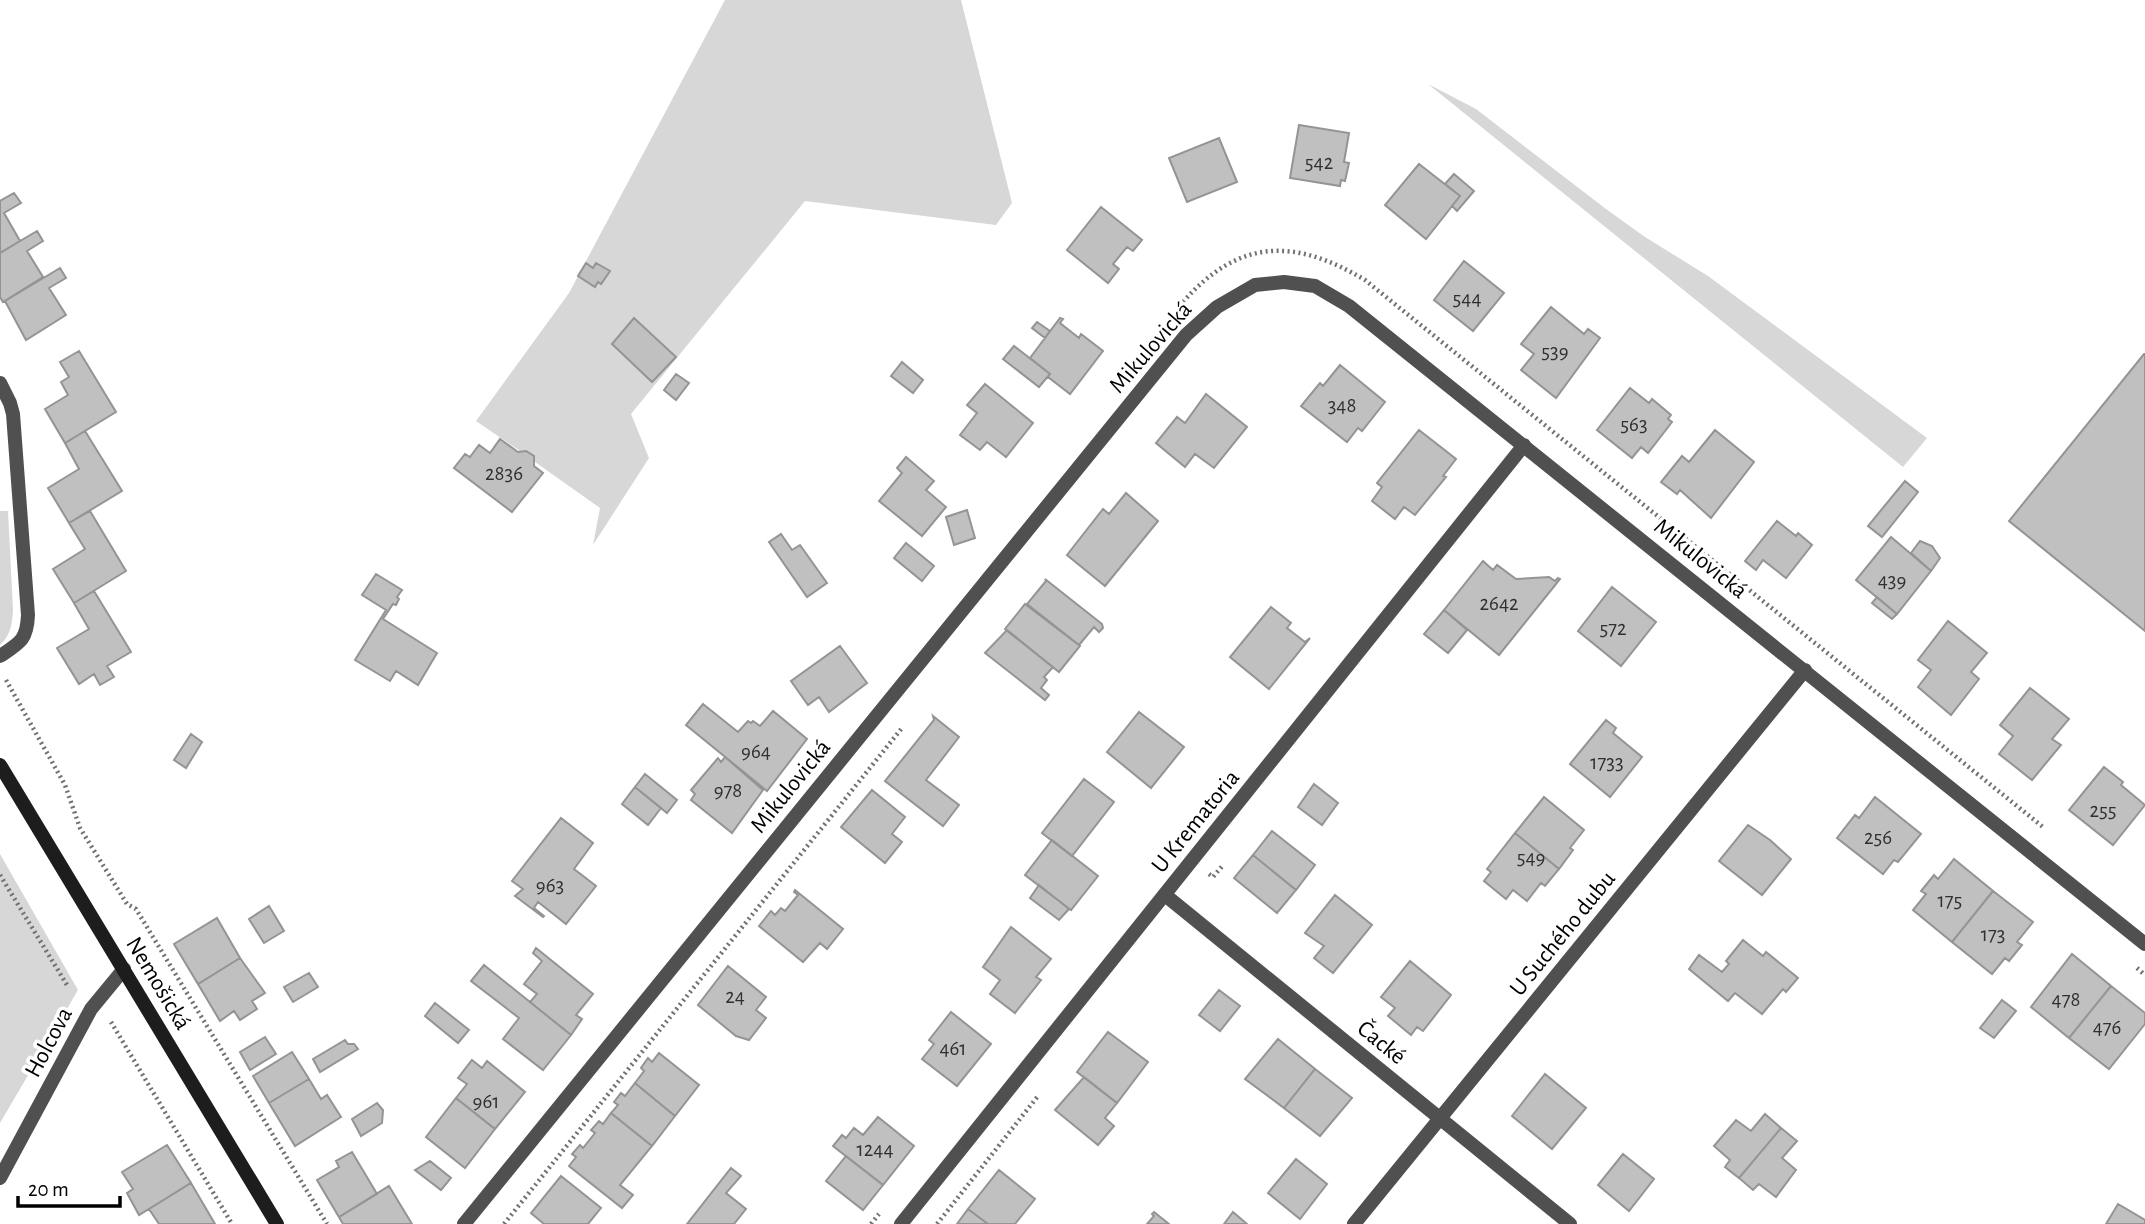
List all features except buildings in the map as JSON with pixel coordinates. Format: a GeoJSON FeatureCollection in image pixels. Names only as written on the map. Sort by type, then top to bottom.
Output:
{"type":"FeatureCollection","features":[{"type":"Feature","properties":{"kind":"street","name":"Mikulovická"},"geometry":{"type":"LineString","coordinates":[[464,1224],[1186,335],[1217,307],[1255,285],[1284,282],[1315,286],[1349,306],[2145,944]]}},
{"type":"Feature","properties":{"kind":"street"},"geometry":{"type":"LineString","coordinates":[[0,383],[13,414],[28,615],[27,634],[0,656]]}},
{"type":"Feature","properties":{"kind":"street","name":"U Krematoria"},"geometry":{"type":"LineString","coordinates":[[901,1224],[1524,445]]}},
{"type":"Feature","properties":{"kind":"street","name":"U Suchého dubu"},"geometry":{"type":"LineString","coordinates":[[1354,1224],[1805,670]]}},
{"type":"Feature","properties":{"kind":"street","name":"Nemošická"},"geometry":{"type":"LineString","coordinates":[[0,765],[278,1224]]}},
{"type":"Feature","properties":{"kind":"street","name":"Čacké"},"geometry":{"type":"LineString","coordinates":[[1165,895],[1570,1224]]}},
{"type":"Feature","properties":{"kind":"street","name":"Holcova"},"geometry":{"type":"LineString","coordinates":[[0,1178],[97,1001],[124,969]]}},
{"type":"Feature","properties":{"kind":"path"},"geometry":{"type":"LineString","coordinates":[[1180,306],[1195,288],[1218,269],[1255,253],[1286,251],[1311,254],[1338,264],[1365,280],[2048,831]]}},
{"type":"Feature","properties":{"kind":"path"},"geometry":{"type":"LineString","coordinates":[[0,670],[65,785],[80,828],[127,904],[136,909],[327,1224]]}},
{"type":"Feature","properties":{"kind":"path"},"geometry":{"type":"LineString","coordinates":[[504,1224],[903,727]]}},
{"type":"Feature","properties":{"kind":"path"},"geometry":{"type":"LineString","coordinates":[[0,875],[67,985]]}},
{"type":"Feature","properties":{"kind":"path"},"geometry":{"type":"LineString","coordinates":[[97,1001],[232,1224]]}},
{"type":"Feature","properties":{"kind":"shaded area"},"geometry":{"type":"Polygon","coordinates":[[[725,0],[961,0],[1012,203],[996,225],[805,201],[631,414],[649,458],[593,545],[600,508],[535,462],[534,456],[520,451],[476,421],[569,293],[725,0]]]}},
{"type":"Feature","properties":{"kind":"shaded area"},"geometry":{"type":"Polygon","coordinates":[[[1428,84],[1476,109],[1606,209],[1708,276],[1927,438],[1903,467],[1428,84]]]}},
{"type":"Feature","properties":{"kind":"shaded area"},"geometry":{"type":"Polygon","coordinates":[[[0,511],[8,511],[13,610],[9,633],[0,645],[0,511]]]}},
{"type":"Feature","properties":{"kind":"shaded area"},"geometry":{"type":"Polygon","coordinates":[[[0,854],[78,990],[0,1123],[0,854]]]}}]}
